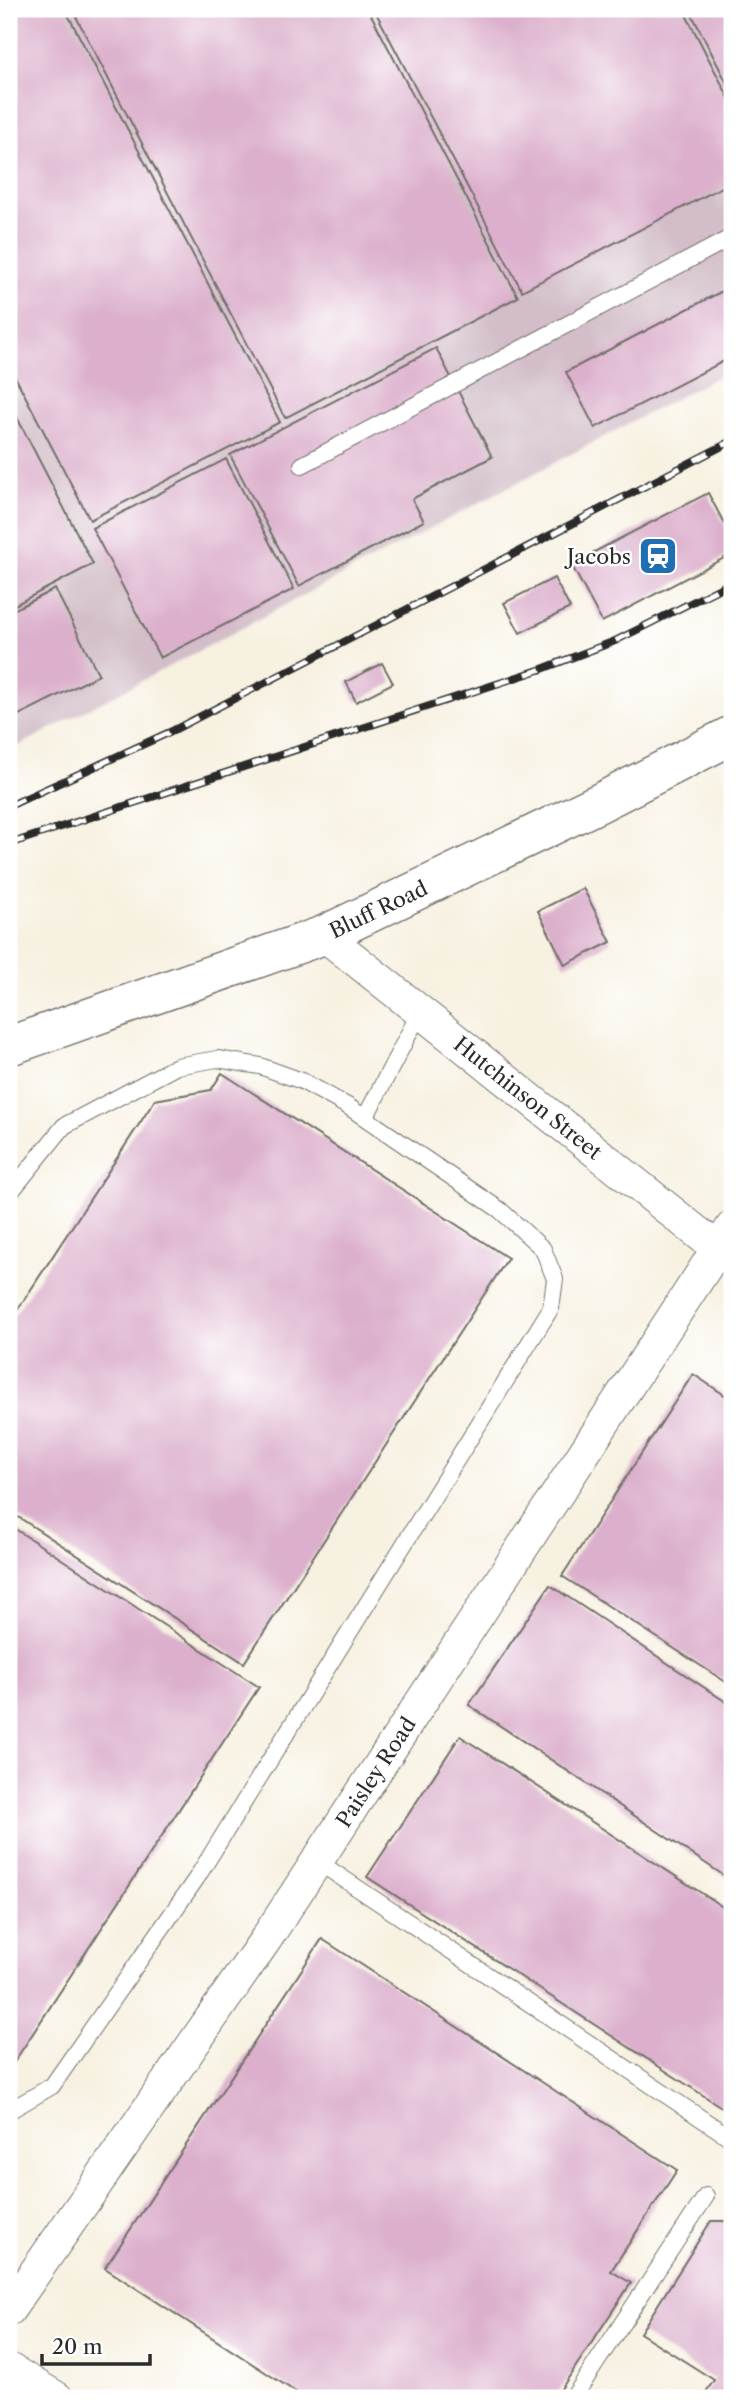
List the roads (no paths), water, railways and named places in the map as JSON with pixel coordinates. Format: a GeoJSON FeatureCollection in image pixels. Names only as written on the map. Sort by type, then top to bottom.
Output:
{"type":"FeatureCollection","features":[{"type":"Feature","properties":{"kind":"main road","name":"Bluff Road"},"geometry":{"type":"LineString","coordinates":[[9,1046],[324,935],[575,815],[732,735]]}},
{"type":"Feature","properties":{"kind":"street","name":"Hutchinson Street"},"geometry":{"type":"LineString","coordinates":[[324,935],[420,1012],[727,1246]]}},
{"type":"Feature","properties":{"kind":"street","name":"Paisley Road"},"geometry":{"type":"LineString","coordinates":[[9,2310],[266,1938],[727,1246]]}},
{"type":"Feature","properties":{"kind":"street"},"geometry":{"type":"LineString","coordinates":[[9,2369],[57,2398]]}},
{"type":"Feature","properties":{"kind":"lane"},"geometry":{"type":"LineString","coordinates":[[302,465],[732,237]]}},
{"type":"Feature","properties":{"kind":"lane"},"geometry":{"type":"LineString","coordinates":[[365,1118],[420,1012]]}},
{"type":"Feature","properties":{"kind":"lane"},"geometry":{"type":"LineString","coordinates":[[9,1194],[64,1126],[177,1066],[218,1059],[260,1066],[302,1081],[365,1118],[499,1210],[543,1250],[555,1279],[551,1308],[196,1879],[52,2086],[9,2111]]}},
{"type":"Feature","properties":{"kind":"lane"},"geometry":{"type":"LineString","coordinates":[[317,1861],[732,2139]]}},
{"type":"Feature","properties":{"kind":"lane"},"geometry":{"type":"LineString","coordinates":[[573,2398],[706,2196]]}},
{"type":"Feature","properties":{"kind":"railway"},"geometry":{"type":"LineString","coordinates":[[9,806],[170,732],[732,441]]}},
{"type":"Feature","properties":{"kind":"railway"},"geometry":{"type":"LineString","coordinates":[[9,844],[542,669],[615,641],[732,582]]}},
{"type":"Feature","properties":{"kind":"place","name":"Jacobs"},"geometry":{"type":"Point","coordinates":[658,556]}}]}
